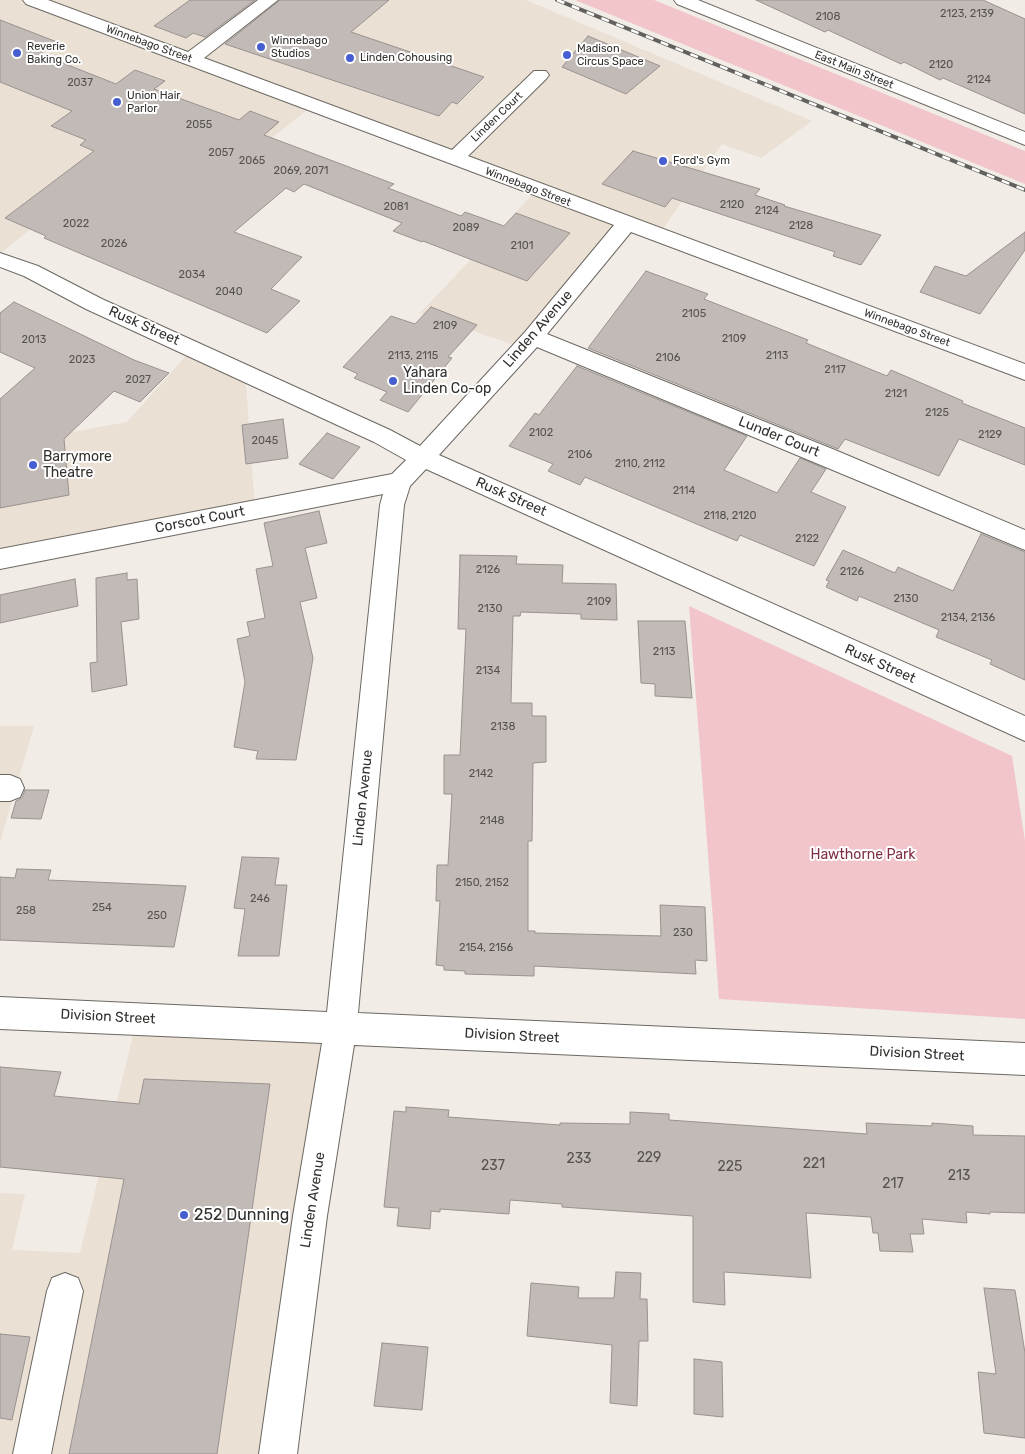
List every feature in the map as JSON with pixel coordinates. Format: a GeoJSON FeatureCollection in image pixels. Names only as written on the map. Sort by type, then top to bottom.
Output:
{"type":"FeatureCollection","features":[{"type":"Feature","properties":{"kind":"street","name":"Winnebago Street"},"geometry":{"type":"LineString","coordinates":[[32,0],[626,224],[1022,366]]}},
{"type":"Feature","properties":{"kind":"street"},"geometry":{"type":"LineString","coordinates":[[191,59],[269,0]]}},
{"type":"Feature","properties":{"kind":"street","name":"East Main Street"},"geometry":{"type":"LineString","coordinates":[[683,0],[1025,139]]}},
{"type":"Feature","properties":{"kind":"street","name":"Linden Court"},"geometry":{"type":"LineString","coordinates":[[454,158],[540,76]]}},
{"type":"Feature","properties":{"kind":"street","name":"Linden Avenue"},"geometry":{"type":"LineString","coordinates":[[278,1454],[310,1216],[341,1028],[392,505],[399,482],[456,424],[533,337],[626,224]]}},
{"type":"Feature","properties":{"kind":"street","name":"Rusk Street"},"geometry":{"type":"LineString","coordinates":[[0,260],[31,271],[94,304],[382,436],[423,458],[1025,729]]}},
{"type":"Feature","properties":{"kind":"street","name":"Lunder Court"},"geometry":{"type":"LineString","coordinates":[[533,337],[827,456],[1025,540]]}},
{"type":"Feature","properties":{"kind":"street","name":"Corscot Court"},"geometry":{"type":"LineString","coordinates":[[0,558],[399,482]]}},
{"type":"Feature","properties":{"kind":"street","name":"Division Street"},"geometry":{"type":"LineString","coordinates":[[0,1013],[1025,1059]]}},
{"type":"Feature","properties":{"kind":"street"},"geometry":{"type":"LineString","coordinates":[[32,1454],[65,1291]]}},
{"type":"Feature","properties":{"kind":"shaded area"},"geometry":{"type":"Polygon","coordinates":[[[0,0],[526,0],[812,121],[761,158],[722,144],[658,236],[626,224],[523,348],[420,313],[536,191],[312,106],[195,199],[109,165],[0,254],[0,0]]]}},
{"type":"Feature","properties":{"kind":"shaded area"},"geometry":{"type":"Polygon","coordinates":[[[193,348],[245,371],[255,510],[0,559],[0,425],[67,414],[72,432],[127,422],[193,348]]]}},
{"type":"Feature","properties":{"kind":"shaded area"},"geometry":{"type":"Polygon","coordinates":[[[0,726],[34,726],[0,842],[0,726]]]}},
{"type":"Feature","properties":{"kind":"shaded area"},"geometry":{"type":"Polygon","coordinates":[[[137,1019],[341,1028],[278,1454],[0,1454],[0,1193],[25,1194],[12,1250],[80,1253],[137,1019]]]}},
{"type":"Feature","properties":{"kind":"green space"},"geometry":{"type":"Polygon","coordinates":[[[575,0],[654,0],[1025,151],[1025,184],[575,0]]]}},
{"type":"Feature","properties":{"kind":"green space","name":"Hawthorne Park"},"geometry":{"type":"Polygon","coordinates":[[[689,606],[1012,756],[1025,841],[1025,1019],[719,999],[689,606]]]}},
{"type":"Feature","properties":{"kind":"building"},"geometry":{"type":"Polygon","coordinates":[[[190,0],[255,0],[205,37],[193,33],[186,38],[154,26],[190,0]]]}},
{"type":"Feature","properties":{"kind":"building","name":"Linden Cohousing"},"geometry":{"type":"Polygon","coordinates":[[[280,0],[389,0],[351,32],[484,77],[457,104],[452,102],[439,116],[225,44],[280,0]]]}},
{"type":"Feature","properties":{"kind":"building"},"geometry":{"type":"Polygon","coordinates":[[[756,0],[983,0],[1025,19],[1025,114],[943,78],[940,80],[904,62],[901,64],[828,30],[825,32],[756,0]]]}},
{"type":"Feature","properties":{"kind":"building"},"geometry":{"type":"Polygon","coordinates":[[[0,20],[57,42],[40,54],[116,84],[135,70],[165,81],[154,89],[239,120],[250,111],[279,122],[264,135],[394,184],[388,188],[461,216],[465,212],[504,226],[516,213],[570,233],[527,281],[393,231],[402,223],[304,184],[294,192],[286,188],[234,232],[302,257],[271,289],[300,301],[267,333],[44,238],[46,236],[5,218],[94,151],[80,145],[86,140],[51,126],[72,111],[0,82],[0,20]]]}},
{"type":"Feature","properties":{"kind":"building"},"geometry":{"type":"Polygon","coordinates":[[[588,36],[660,66],[626,94],[562,67],[588,36]]]}},
{"type":"Feature","properties":{"kind":"building"},"geometry":{"type":"Polygon","coordinates":[[[633,151],[760,189],[755,195],[784,206],[881,235],[861,265],[833,256],[835,252],[672,198],[665,207],[602,184],[633,151]]]}},
{"type":"Feature","properties":{"kind":"building"},"geometry":{"type":"Polygon","coordinates":[[[1025,232],[1025,250],[980,314],[920,292],[935,266],[966,276],[1025,232]]]}},
{"type":"Feature","properties":{"kind":"building"},"geometry":{"type":"Polygon","coordinates":[[[646,271],[708,294],[704,299],[808,340],[806,343],[887,376],[891,370],[963,401],[962,403],[1025,428],[1025,465],[959,439],[939,476],[845,439],[838,449],[588,348],[646,271]]]}},
{"type":"Feature","properties":{"kind":"building"},"geometry":{"type":"Polygon","coordinates":[[[14,302],[134,360],[169,373],[140,402],[114,391],[64,439],[69,495],[0,508],[0,399],[35,368],[0,352],[0,313],[14,302]]]}},
{"type":"Feature","properties":{"kind":"building"},"geometry":{"type":"Polygon","coordinates":[[[431,307],[477,325],[448,357],[452,358],[408,412],[380,400],[387,392],[354,378],[358,374],[343,367],[391,316],[415,324],[431,307]]]}},
{"type":"Feature","properties":{"kind":"building"},"geometry":{"type":"Polygon","coordinates":[[[577,366],[747,436],[724,470],[777,493],[800,458],[826,469],[811,492],[846,507],[814,566],[740,535],[737,541],[585,477],[580,485],[548,471],[553,464],[509,446],[535,413],[539,415],[577,366]]]}},
{"type":"Feature","properties":{"kind":"building"},"geometry":{"type":"Polygon","coordinates":[[[283,419],[288,458],[246,464],[242,425],[283,419]]]}},
{"type":"Feature","properties":{"kind":"building"},"geometry":{"type":"Polygon","coordinates":[[[327,433],[360,447],[333,479],[299,464],[327,433]]]}},
{"type":"Feature","properties":{"kind":"building"},"geometry":{"type":"Polygon","coordinates":[[[319,511],[327,543],[305,548],[317,598],[300,602],[313,658],[296,760],[256,759],[258,751],[234,747],[245,682],[237,639],[250,636],[247,622],[265,618],[256,569],[273,566],[264,523],[319,511]]]}},
{"type":"Feature","properties":{"kind":"building"},"geometry":{"type":"Polygon","coordinates":[[[981,534],[1025,552],[1025,680],[990,664],[992,660],[936,637],[939,630],[859,596],[857,601],[826,587],[829,581],[826,580],[843,550],[895,573],[898,567],[953,591],[981,534]]]}},
{"type":"Feature","properties":{"kind":"building"},"geometry":{"type":"Polygon","coordinates":[[[460,555],[517,556],[516,564],[563,565],[562,583],[616,584],[617,620],[581,619],[581,614],[521,612],[520,616],[513,616],[511,703],[532,703],[532,716],[546,716],[546,762],[533,763],[532,841],[528,841],[528,931],[535,931],[535,933],[661,936],[660,905],[705,907],[707,961],[695,960],[696,974],[534,966],[534,976],[465,974],[465,971],[444,970],[444,966],[436,965],[440,901],[436,901],[437,865],[448,865],[452,794],[444,794],[444,755],[460,755],[466,629],[458,629],[460,555]]]}},
{"type":"Feature","properties":{"kind":"building"},"geometry":{"type":"Polygon","coordinates":[[[127,573],[127,580],[137,579],[139,619],[121,622],[127,685],[92,692],[90,663],[97,662],[96,578],[127,573]]]}},
{"type":"Feature","properties":{"kind":"building"},"geometry":{"type":"Polygon","coordinates":[[[75,579],[78,606],[0,623],[0,595],[75,579]]]}},
{"type":"Feature","properties":{"kind":"building"},"geometry":{"type":"Polygon","coordinates":[[[638,621],[685,621],[692,698],[655,696],[655,684],[641,683],[638,621]]]}},
{"type":"Feature","properties":{"kind":"building"},"geometry":{"type":"Polygon","coordinates":[[[25,790],[49,790],[41,819],[11,818],[16,801],[22,798],[25,790]]]}},
{"type":"Feature","properties":{"kind":"building"},"geometry":{"type":"Polygon","coordinates":[[[242,857],[279,858],[275,885],[287,885],[279,956],[238,956],[245,909],[234,908],[242,857]]]}},
{"type":"Feature","properties":{"kind":"building"},"geometry":{"type":"Polygon","coordinates":[[[17,869],[51,870],[48,880],[186,886],[174,947],[0,940],[0,877],[15,878],[17,869]]]}},
{"type":"Feature","properties":{"kind":"building","name":"252 Dunning"},"geometry":{"type":"Polygon","coordinates":[[[0,1067],[61,1072],[54,1096],[139,1104],[144,1079],[270,1084],[217,1454],[69,1454],[124,1179],[0,1167],[0,1067]]]}},
{"type":"Feature","properties":{"kind":"building"},"geometry":{"type":"Polygon","coordinates":[[[406,1107],[449,1110],[448,1117],[560,1125],[560,1123],[630,1124],[630,1112],[669,1114],[669,1120],[867,1134],[866,1123],[932,1126],[932,1123],[973,1126],[973,1135],[1025,1136],[1025,1213],[990,1212],[990,1214],[966,1212],[967,1223],[922,1219],[924,1234],[910,1234],[913,1252],[880,1251],[878,1233],[873,1233],[871,1217],[806,1213],[811,1278],[724,1272],[725,1305],[693,1302],[693,1216],[562,1207],[562,1204],[510,1200],[509,1214],[440,1209],[440,1212],[431,1211],[430,1229],[397,1226],[399,1208],[384,1207],[394,1111],[406,1112],[406,1107]]]}},
{"type":"Feature","properties":{"kind":"building"},"geometry":{"type":"Polygon","coordinates":[[[616,1272],[641,1273],[640,1299],[647,1299],[648,1341],[639,1341],[637,1406],[610,1403],[612,1345],[527,1336],[531,1283],[579,1287],[578,1298],[614,1298],[616,1272]]]}},
{"type":"Feature","properties":{"kind":"building"},"geometry":{"type":"Polygon","coordinates":[[[984,1288],[1015,1290],[1025,1353],[1025,1438],[984,1433],[978,1372],[996,1374],[984,1288]]]}},
{"type":"Feature","properties":{"kind":"building"},"geometry":{"type":"Polygon","coordinates":[[[0,1334],[30,1337],[12,1420],[0,1418],[0,1334]]]}},
{"type":"Feature","properties":{"kind":"building"},"geometry":{"type":"Polygon","coordinates":[[[382,1343],[428,1347],[422,1410],[374,1406],[382,1343]]]}},
{"type":"Feature","properties":{"kind":"building"},"geometry":{"type":"Polygon","coordinates":[[[694,1359],[722,1362],[723,1417],[694,1414],[694,1359]]]}},
{"type":"Feature","properties":{"kind":"railway"},"geometry":{"type":"LineString","coordinates":[[557,0],[1025,190]]}},
{"type":"Feature","properties":{"kind":"place","name":"Winnebago Studios"},"geometry":{"type":"Point","coordinates":[261,47]}},
{"type":"Feature","properties":{"kind":"place","name":"Reverie Baking Co."},"geometry":{"type":"Point","coordinates":[17,53]}},
{"type":"Feature","properties":{"kind":"place","name":"Madison Circus Space"},"geometry":{"type":"Point","coordinates":[567,55]}},
{"type":"Feature","properties":{"kind":"place","name":"Linden Cohousing"},"geometry":{"type":"Point","coordinates":[350,58]}},
{"type":"Feature","properties":{"kind":"place","name":"Union Hair Parlor"},"geometry":{"type":"Point","coordinates":[117,102]}},
{"type":"Feature","properties":{"kind":"place","name":"Ford's Gym"},"geometry":{"type":"Point","coordinates":[663,161]}},
{"type":"Feature","properties":{"kind":"place","name":"Yahara Linden Co-op"},"geometry":{"type":"Point","coordinates":[393,381]}},
{"type":"Feature","properties":{"kind":"place","name":"Barrymore Theatre"},"geometry":{"type":"Point","coordinates":[33,465]}},
{"type":"Feature","properties":{"kind":"place","name":"252 Dunning"},"geometry":{"type":"Point","coordinates":[184,1215]}}]}
